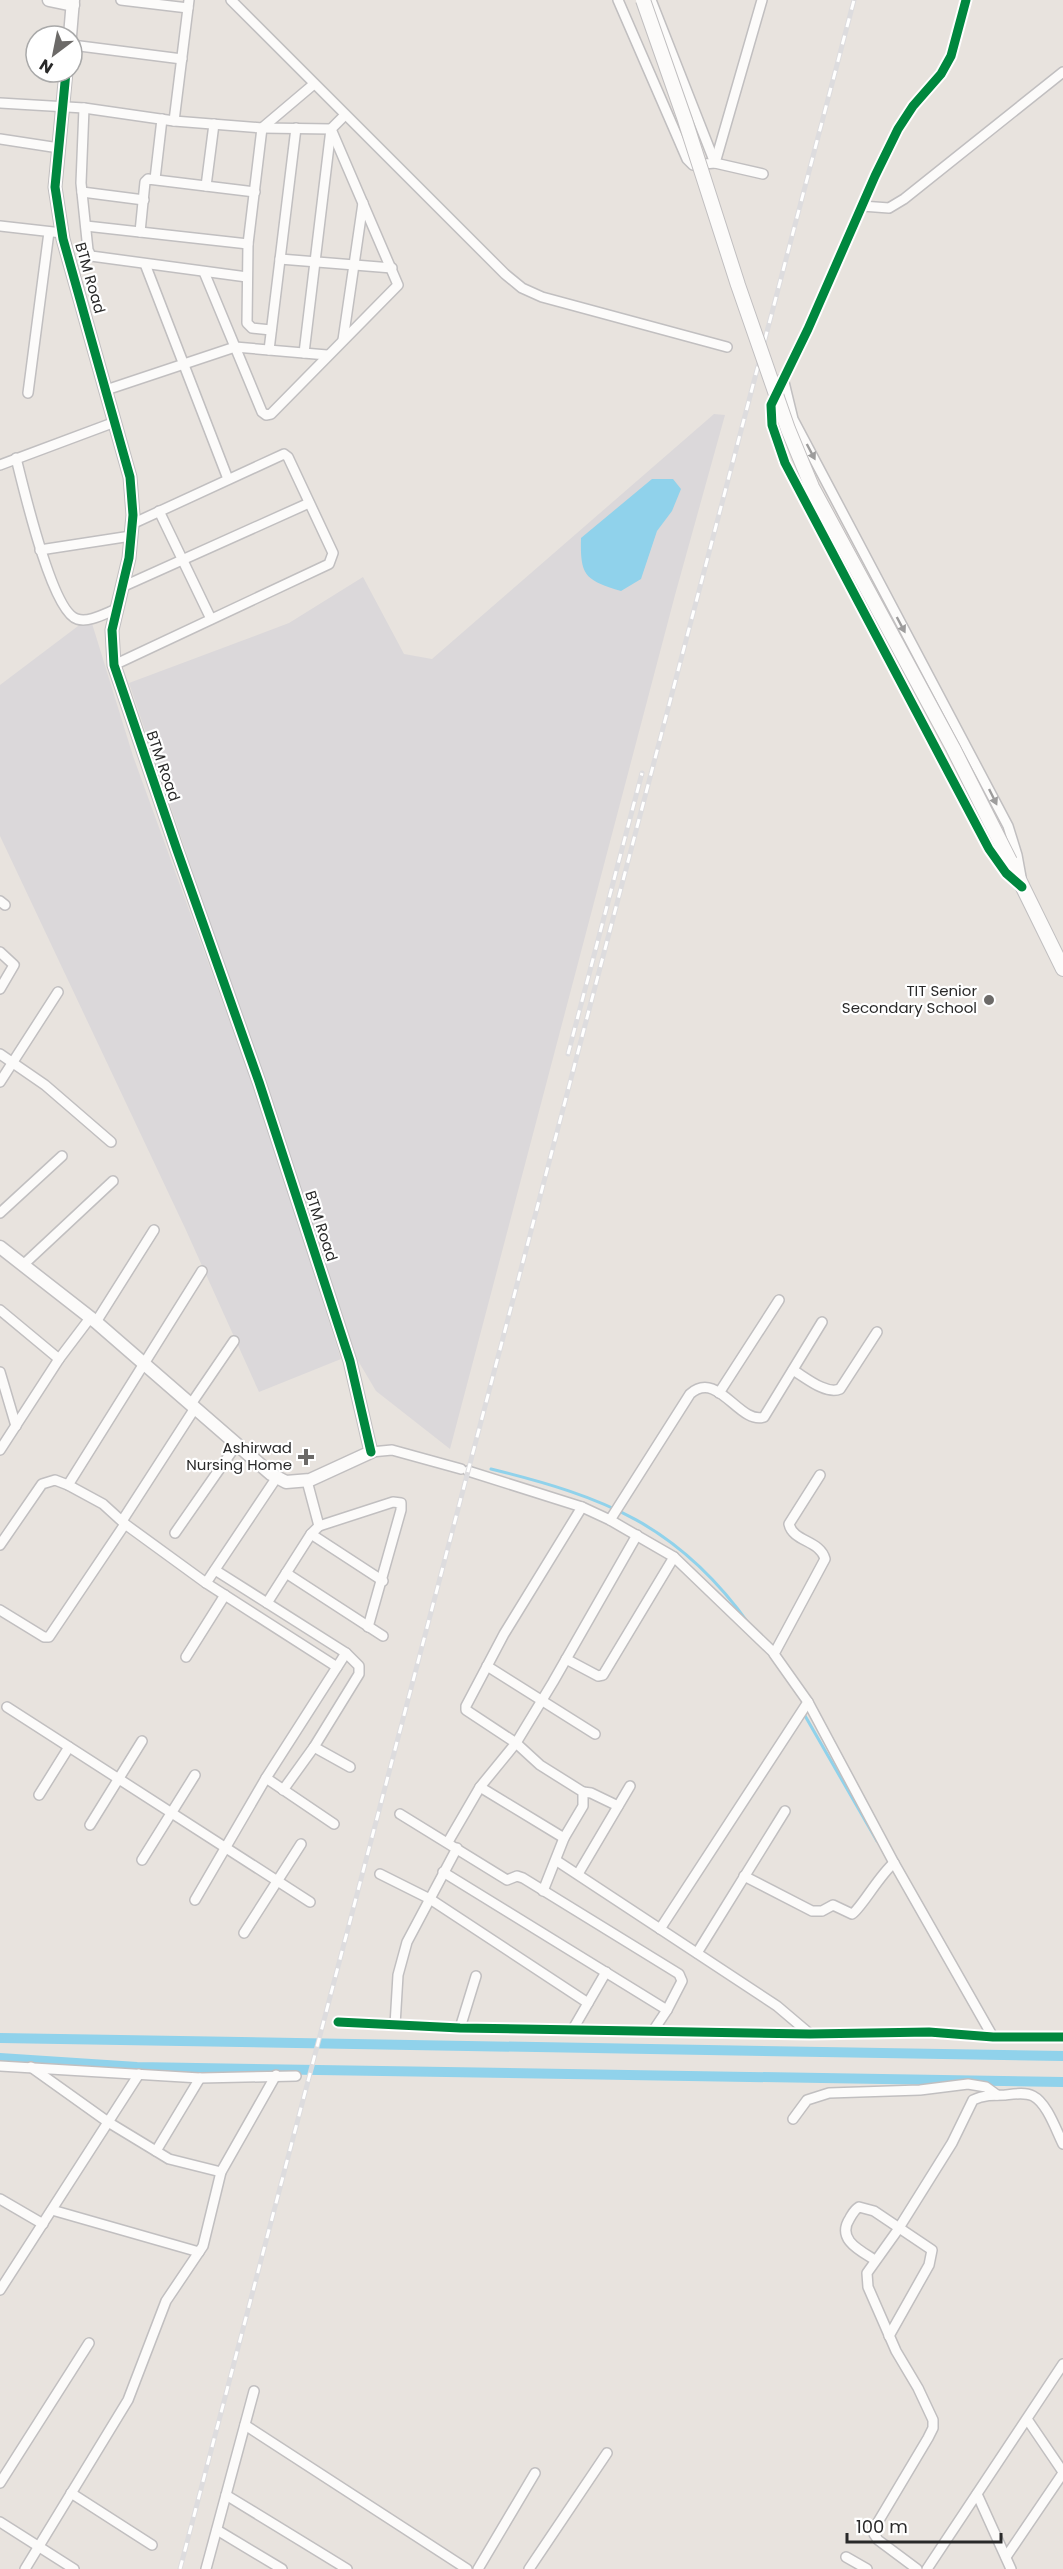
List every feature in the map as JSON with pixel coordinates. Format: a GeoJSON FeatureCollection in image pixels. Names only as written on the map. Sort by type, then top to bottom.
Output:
{"type":"FeatureCollection","features":[{"type":"Feature","properties":{"kind":"main road"},"geometry":{"type":"LineString","coordinates":[[643,0],[685,120],[738,285],[788,429],[812,487],[953,748],[1063,969]]}},
{"type":"Feature","properties":{"kind":"street"},"geometry":{"type":"LineString","coordinates":[[49,0],[73,2],[71,24]]}},
{"type":"Feature","properties":{"kind":"street"},"geometry":{"type":"LineString","coordinates":[[122,0],[189,4],[174,121]]}},
{"type":"Feature","properties":{"kind":"street"},"geometry":{"type":"LineString","coordinates":[[231,0],[505,274],[522,288],[542,297],[727,346]]}},
{"type":"Feature","properties":{"kind":"street"},"geometry":{"type":"LineString","coordinates":[[618,0],[687,159],[693,165],[715,163],[763,174]]}},
{"type":"Feature","properties":{"kind":"street"},"geometry":{"type":"LineString","coordinates":[[651,0],[715,163]]}},
{"type":"Feature","properties":{"kind":"street"},"geometry":{"type":"LineString","coordinates":[[715,163],[762,0]]}},
{"type":"Feature","properties":{"kind":"street"},"geometry":{"type":"LineString","coordinates":[[966,0],[951,56],[941,74],[913,106],[898,129],[808,329],[771,405],[772,425],[785,463],[989,849],[1006,873],[1022,887]]}},
{"type":"Feature","properties":{"kind":"street"},"geometry":{"type":"LineString","coordinates":[[84,47],[182,59]]}},
{"type":"Feature","properties":{"kind":"street"},"geometry":{"type":"LineString","coordinates":[[862,206],[889,208],[904,199],[1063,72]]}},
{"type":"Feature","properties":{"kind":"street","name":"BTM Road"},"geometry":{"type":"LineString","coordinates":[[65,84],[55,187],[62,233],[130,477],[132,530],[129,558],[112,630],[114,665],[259,1083],[346,1350],[371,1452]]}},
{"type":"Feature","properties":{"kind":"street"},"geometry":{"type":"LineString","coordinates":[[271,330],[248,325],[248,244],[262,128],[314,84]]}},
{"type":"Feature","properties":{"kind":"street"},"geometry":{"type":"LineString","coordinates":[[0,103],[84,108],[174,121],[262,128],[331,129]]}},
{"type":"Feature","properties":{"kind":"street"},"geometry":{"type":"LineString","coordinates":[[84,108],[82,192],[88,250],[91,256],[247,277]]}},
{"type":"Feature","properties":{"kind":"street"},"geometry":{"type":"LineString","coordinates":[[304,353],[331,129],[345,115]]}},
{"type":"Feature","properties":{"kind":"street"},"geometry":{"type":"LineString","coordinates":[[154,179],[162,119]]}},
{"type":"Feature","properties":{"kind":"street"},"geometry":{"type":"LineString","coordinates":[[206,186],[214,124]]}},
{"type":"Feature","properties":{"kind":"street"},"geometry":{"type":"LineString","coordinates":[[269,350],[296,128]]}},
{"type":"Feature","properties":{"kind":"street"},"geometry":{"type":"LineString","coordinates":[[204,272],[262,412],[266,415],[271,414],[327,355],[399,285],[331,129]]}},
{"type":"Feature","properties":{"kind":"street"},"geometry":{"type":"LineString","coordinates":[[0,140],[58,148]]}},
{"type":"Feature","properties":{"kind":"street"},"geometry":{"type":"LineString","coordinates":[[140,232],[145,182],[154,179],[255,192]]}},
{"type":"Feature","properties":{"kind":"street"},"geometry":{"type":"LineString","coordinates":[[82,192],[144,200]]}},
{"type":"Feature","properties":{"kind":"street"},"geometry":{"type":"LineString","coordinates":[[343,339],[363,202]]}},
{"type":"Feature","properties":{"kind":"street"},"geometry":{"type":"LineString","coordinates":[[0,226],[62,233]]}},
{"type":"Feature","properties":{"kind":"street"},"geometry":{"type":"LineString","coordinates":[[86,226],[248,244]]}},
{"type":"Feature","properties":{"kind":"street"},"geometry":{"type":"LineString","coordinates":[[28,393],[49,232]]}},
{"type":"Feature","properties":{"kind":"street"},"geometry":{"type":"LineString","coordinates":[[280,259],[392,268]]}},
{"type":"Feature","properties":{"kind":"street"},"geometry":{"type":"LineString","coordinates":[[144,264],[228,479]]}},
{"type":"Feature","properties":{"kind":"street"},"geometry":{"type":"LineString","coordinates":[[106,390],[235,347],[327,355]]}},
{"type":"Feature","properties":{"kind":"street"},"geometry":{"type":"LineString","coordinates":[[783,378],[793,419],[1008,826],[1017,855],[1022,887]]}},
{"type":"Feature","properties":{"kind":"street"},"geometry":{"type":"LineString","coordinates":[[0,465],[115,422]]}},
{"type":"Feature","properties":{"kind":"street"},"geometry":{"type":"LineString","coordinates":[[40,550],[132,530],[159,511],[284,454],[288,457],[333,554],[329,564],[114,665]]}},
{"type":"Feature","properties":{"kind":"street"},"geometry":{"type":"LineString","coordinates":[[16,458],[40,550],[66,612],[78,619],[91,618],[117,609]]}},
{"type":"Feature","properties":{"kind":"street"},"geometry":{"type":"LineString","coordinates":[[122,586],[309,503]]}},
{"type":"Feature","properties":{"kind":"street"},"geometry":{"type":"LineString","coordinates":[[159,511],[211,619]]}},
{"type":"Feature","properties":{"kind":"street"},"geometry":{"type":"LineString","coordinates":[[0,952],[14,965],[0,989]]}},
{"type":"Feature","properties":{"kind":"street"},"geometry":{"type":"LineString","coordinates":[[0,1082],[58,992]]}},
{"type":"Feature","properties":{"kind":"street"},"geometry":{"type":"LineString","coordinates":[[0,1054],[45,1085],[111,1142]]}},
{"type":"Feature","properties":{"kind":"street"},"geometry":{"type":"LineString","coordinates":[[0,1213],[62,1156]]}},
{"type":"Feature","properties":{"kind":"street"},"geometry":{"type":"LineString","coordinates":[[23,1265],[113,1181]]}},
{"type":"Feature","properties":{"kind":"street"},"geometry":{"type":"LineString","coordinates":[[0,1450],[59,1359],[93,1320],[154,1230]]}},
{"type":"Feature","properties":{"kind":"street"},"geometry":{"type":"LineString","coordinates":[[0,1247],[93,1320],[237,1444],[286,1482],[307,1480],[371,1452],[392,1450],[465,1470],[582,1507],[614,1513],[637,1535],[674,1557],[774,1653],[808,1702],[894,1863],[993,2037]]}},
{"type":"Feature","properties":{"kind":"street"},"geometry":{"type":"LineString","coordinates":[[68,1485],[202,1271]]}},
{"type":"Feature","properties":{"kind":"street"},"geometry":{"type":"LineString","coordinates":[[719,1393],[779,1300]]}},
{"type":"Feature","properties":{"kind":"street"},"geometry":{"type":"LineString","coordinates":[[0,1310],[59,1359]]}},
{"type":"Feature","properties":{"kind":"street"},"geometry":{"type":"LineString","coordinates":[[614,1513],[690,1394],[704,1386],[719,1393],[753,1417],[759,1418],[767,1413],[822,1322]]}},
{"type":"Feature","properties":{"kind":"street"},"geometry":{"type":"LineString","coordinates":[[793,1370],[827,1389],[834,1391],[840,1389],[877,1332]]}},
{"type":"Feature","properties":{"kind":"street"},"geometry":{"type":"LineString","coordinates":[[0,1610],[44,1637],[49,1637],[124,1522],[234,1341]]}},
{"type":"Feature","properties":{"kind":"street"},"geometry":{"type":"LineString","coordinates":[[0,1372],[16,1426]]}},
{"type":"Feature","properties":{"kind":"street"},"geometry":{"type":"LineString","coordinates":[[175,1533],[237,1444]]}},
{"type":"Feature","properties":{"kind":"street"},"geometry":{"type":"LineString","coordinates":[[774,1653],[825,1559],[818,1547],[792,1532],[789,1524],[820,1475]]}},
{"type":"Feature","properties":{"kind":"street"},"geometry":{"type":"LineString","coordinates":[[206,1583],[277,1477]]}},
{"type":"Feature","properties":{"kind":"street"},"geometry":{"type":"LineString","coordinates":[[0,1545],[42,1484],[55,1480],[103,1504],[206,1583],[337,1667]]}},
{"type":"Feature","properties":{"kind":"street"},"geometry":{"type":"LineString","coordinates":[[307,1480],[319,1526]]}},
{"type":"Feature","properties":{"kind":"street"},"geometry":{"type":"LineString","coordinates":[[267,1603],[311,1534],[319,1526],[393,1502],[401,1503],[383,1581],[368,1627]]}},
{"type":"Feature","properties":{"kind":"street"},"geometry":{"type":"LineString","coordinates":[[582,1507],[504,1634],[468,1700],[466,1710],[516,1743],[540,1765],[583,1792],[591,1793],[618,1806]]}},
{"type":"Feature","properties":{"kind":"street"},"geometry":{"type":"LineString","coordinates":[[311,1534],[383,1581]]}},
{"type":"Feature","properties":{"kind":"street"},"geometry":{"type":"LineString","coordinates":[[448,1842],[480,1787],[516,1743],[637,1535]]}},
{"type":"Feature","properties":{"kind":"street"},"geometry":{"type":"LineString","coordinates":[[566,1659],[598,1676],[603,1675],[674,1557]]}},
{"type":"Feature","properties":{"kind":"street"},"geometry":{"type":"LineString","coordinates":[[215,1570],[346,1653],[358,1666],[359,1674],[314,1747],[283,1790]]}},
{"type":"Feature","properties":{"kind":"street"},"geometry":{"type":"LineString","coordinates":[[286,1573],[383,1636]]}},
{"type":"Feature","properties":{"kind":"street"},"geometry":{"type":"LineString","coordinates":[[186,1657],[225,1595]]}},
{"type":"Feature","properties":{"kind":"street"},"geometry":{"type":"LineString","coordinates":[[195,1900],[266,1778],[346,1653]]}},
{"type":"Feature","properties":{"kind":"street"},"geometry":{"type":"LineString","coordinates":[[487,1666],[595,1734]]}},
{"type":"Feature","properties":{"kind":"street"},"geometry":{"type":"LineString","coordinates":[[660,1929],[808,1702]]}},
{"type":"Feature","properties":{"kind":"street"},"geometry":{"type":"LineString","coordinates":[[7,1707],[310,1902]]}},
{"type":"Feature","properties":{"kind":"street"},"geometry":{"type":"LineString","coordinates":[[90,1825],[142,1742]]}},
{"type":"Feature","properties":{"kind":"street"},"geometry":{"type":"LineString","coordinates":[[39,1795],[69,1747]]}},
{"type":"Feature","properties":{"kind":"street"},"geometry":{"type":"LineString","coordinates":[[314,1747],[350,1767]]}},
{"type":"Feature","properties":{"kind":"street"},"geometry":{"type":"LineString","coordinates":[[142,1860],[195,1775]]}},
{"type":"Feature","properties":{"kind":"street"},"geometry":{"type":"LineString","coordinates":[[266,1778],[334,1824]]}},
{"type":"Feature","properties":{"kind":"street"},"geometry":{"type":"LineString","coordinates":[[578,1874],[630,1786]]}},
{"type":"Feature","properties":{"kind":"street"},"geometry":{"type":"LineString","coordinates":[[480,1787],[564,1838]]}},
{"type":"Feature","properties":{"kind":"street"},"geometry":{"type":"LineString","coordinates":[[543,1891],[557,1861],[564,1838],[583,1806],[583,1792]]}},
{"type":"Feature","properties":{"kind":"street"},"geometry":{"type":"LineString","coordinates":[[697,1953],[784,1811]]}},
{"type":"Feature","properties":{"kind":"street"},"geometry":{"type":"LineString","coordinates":[[400,1814],[507,1880],[519,1876],[680,1974],[682,1981],[653,2031]]}},
{"type":"Feature","properties":{"kind":"street"},"geometry":{"type":"LineString","coordinates":[[244,1933],[301,1844]]}},
{"type":"Feature","properties":{"kind":"street"},"geometry":{"type":"LineString","coordinates":[[396,2025],[398,1975],[407,1942],[457,1848]]}},
{"type":"Feature","properties":{"kind":"street"},"geometry":{"type":"LineString","coordinates":[[557,1861],[777,2006],[810,2034]]}},
{"type":"Feature","properties":{"kind":"street"},"geometry":{"type":"LineString","coordinates":[[744,1876],[812,1911],[822,1911],[834,1905],[852,1914],[857,1911],[868,1892],[894,1863]]}},
{"type":"Feature","properties":{"kind":"street"},"geometry":{"type":"LineString","coordinates":[[443,1872],[667,2010]]}},
{"type":"Feature","properties":{"kind":"street"},"geometry":{"type":"LineString","coordinates":[[380,1874],[430,1899],[588,2003]]}},
{"type":"Feature","properties":{"kind":"street"},"geometry":{"type":"LineString","coordinates":[[573,2029],[606,1972]]}},
{"type":"Feature","properties":{"kind":"street"},"geometry":{"type":"LineString","coordinates":[[460,2028],[476,1976]]}},
{"type":"Feature","properties":{"kind":"street"},"geometry":{"type":"LineString","coordinates":[[338,2022],[460,2028],[810,2034],[929,2032],[993,2037],[1063,2037]]}},
{"type":"Feature","properties":{"kind":"street"},"geometry":{"type":"LineString","coordinates":[[0,2066],[200,2078],[296,2076]]}},
{"type":"Feature","properties":{"kind":"street"},"geometry":{"type":"LineString","coordinates":[[30,2067],[108,2122],[169,2159],[221,2172]]}},
{"type":"Feature","properties":{"kind":"street"},"geometry":{"type":"LineString","coordinates":[[2,2284],[139,2074]]}},
{"type":"Feature","properties":{"kind":"street"},"geometry":{"type":"LineString","coordinates":[[25,2569],[128,2400],[166,2301],[203,2246],[221,2172],[276,2075]]}},
{"type":"Feature","properties":{"kind":"street"},"geometry":{"type":"LineString","coordinates":[[156,2151],[200,2078]]}},
{"type":"Feature","properties":{"kind":"street"},"geometry":{"type":"LineString","coordinates":[[793,2119],[807,2100],[829,2094],[920,2090],[968,2084],[986,2087],[997,2095]]}},
{"type":"Feature","properties":{"kind":"street"},"geometry":{"type":"LineString","coordinates":[[917,2569],[890,2550],[874,2534],[875,2527],[928,2438],[933,2424],[918,2388],[889,2336],[866,2280],[867,2273],[952,2143],[973,2100],[997,2095],[1026,2094],[1035,2097],[1043,2105],[1063,2144]]}},
{"type":"Feature","properties":{"kind":"street"},"geometry":{"type":"LineString","coordinates":[[0,2199],[43,2224]]}},
{"type":"Feature","properties":{"kind":"street"},"geometry":{"type":"LineString","coordinates":[[875,2260],[853,2245],[844,2232],[845,2226],[856,2209],[865,2208],[874,2211],[926,2245],[932,2250],[933,2255],[889,2336]]}},
{"type":"Feature","properties":{"kind":"street"},"geometry":{"type":"LineString","coordinates":[[52,2210],[199,2252]]}},
{"type":"Feature","properties":{"kind":"street"},"geometry":{"type":"LineString","coordinates":[[0,2483],[88,2343]]}},
{"type":"Feature","properties":{"kind":"street"},"geometry":{"type":"LineString","coordinates":[[927,2569],[1063,2364]]}},
{"type":"Feature","properties":{"kind":"street"},"geometry":{"type":"LineString","coordinates":[[206,2569],[254,2391]]}},
{"type":"Feature","properties":{"kind":"street"},"geometry":{"type":"LineString","coordinates":[[1006,2557],[1063,2473],[1027,2419]]}},
{"type":"Feature","properties":{"kind":"street"},"geometry":{"type":"LineString","coordinates":[[245,2425],[467,2569]]}},
{"type":"Feature","properties":{"kind":"street"},"geometry":{"type":"LineString","coordinates":[[529,2569],[607,2453]]}},
{"type":"Feature","properties":{"kind":"street"},"geometry":{"type":"LineString","coordinates":[[478,2569],[535,2473]]}},
{"type":"Feature","properties":{"kind":"street"},"geometry":{"type":"LineString","coordinates":[[71,2493],[152,2545]]}},
{"type":"Feature","properties":{"kind":"street"},"geometry":{"type":"LineString","coordinates":[[977,2494],[1011,2569]]}},
{"type":"Feature","properties":{"kind":"street"},"geometry":{"type":"LineString","coordinates":[[226,2495],[347,2569]]}},
{"type":"Feature","properties":{"kind":"street"},"geometry":{"type":"LineString","coordinates":[[0,2522],[74,2569]]}},
{"type":"Feature","properties":{"kind":"street"},"geometry":{"type":"LineString","coordinates":[[218,2530],[282,2569]]}},
{"type":"Feature","properties":{"kind":"street"},"geometry":{"type":"LineString","coordinates":[[846,2557],[867,2569]]}},
{"type":"Feature","properties":{"kind":"shaded area"},"geometry":{"type":"Polygon","coordinates":[[[714,414],[725,415],[675,595],[450,1449],[376,1391],[357,1359],[129,683],[289,623],[363,577],[404,654],[432,659],[714,414]]]}},
{"type":"Feature","properties":{"kind":"shaded area"},"geometry":{"type":"Polygon","coordinates":[[[90,617],[133,756],[259,1102],[341,1359],[259,1392],[185,1228],[0,836],[0,685],[90,617]]]}},
{"type":"Feature","properties":{"kind":"water"},"geometry":{"type":"Polygon","coordinates":[[[652,479],[673,479],[681,489],[672,511],[657,531],[641,579],[621,591],[599,583],[587,575],[584,569],[581,538],[652,479]]]}},
{"type":"Feature","properties":{"kind":"waterway"},"geometry":{"type":"LineString","coordinates":[[491,1469],[569,1491],[604,1504],[636,1520],[666,1539],[695,1562],[722,1590],[749,1624]]}},
{"type":"Feature","properties":{"kind":"waterway"},"geometry":{"type":"LineString","coordinates":[[804,1714],[877,1841]]}},
{"type":"Feature","properties":{"kind":"waterway"},"geometry":{"type":"LineString","coordinates":[[0,2038],[1063,2056]]}},
{"type":"Feature","properties":{"kind":"waterway"},"geometry":{"type":"LineString","coordinates":[[0,2058],[137,2067],[1063,2082]]}},
{"type":"Feature","properties":{"kind":"railway"},"geometry":{"type":"LineString","coordinates":[[180,2569],[854,0]]}},
{"type":"Feature","properties":{"kind":"railway"},"geometry":{"type":"LineString","coordinates":[[568,1054],[642,773]]}},
{"type":"Feature","properties":{"kind":"cycle path"},"geometry":{"type":"LineString","coordinates":[[966,0],[951,56],[941,74],[913,106],[898,129],[875,176],[808,329],[771,405],[772,425],[785,463],[989,849],[1006,873],[1022,887]]}},
{"type":"Feature","properties":{"kind":"cycle path"},"geometry":{"type":"LineString","coordinates":[[65,84],[55,187],[63,239],[130,477],[133,515],[129,558],[112,630],[114,665],[259,1082],[350,1361],[371,1452]]}},
{"type":"Feature","properties":{"kind":"cycle path"},"geometry":{"type":"LineString","coordinates":[[338,2022],[460,2028],[810,2034],[929,2032],[993,2037],[1063,2037]]}},
{"type":"Feature","properties":{"kind":"place","name":"TIT Senior Secondary School"},"geometry":{"type":"Point","coordinates":[989,1000]}},
{"type":"Feature","properties":{"kind":"place","name":"Ashirwad Nursing Home"},"geometry":{"type":"Point","coordinates":[306,1457]}}]}
